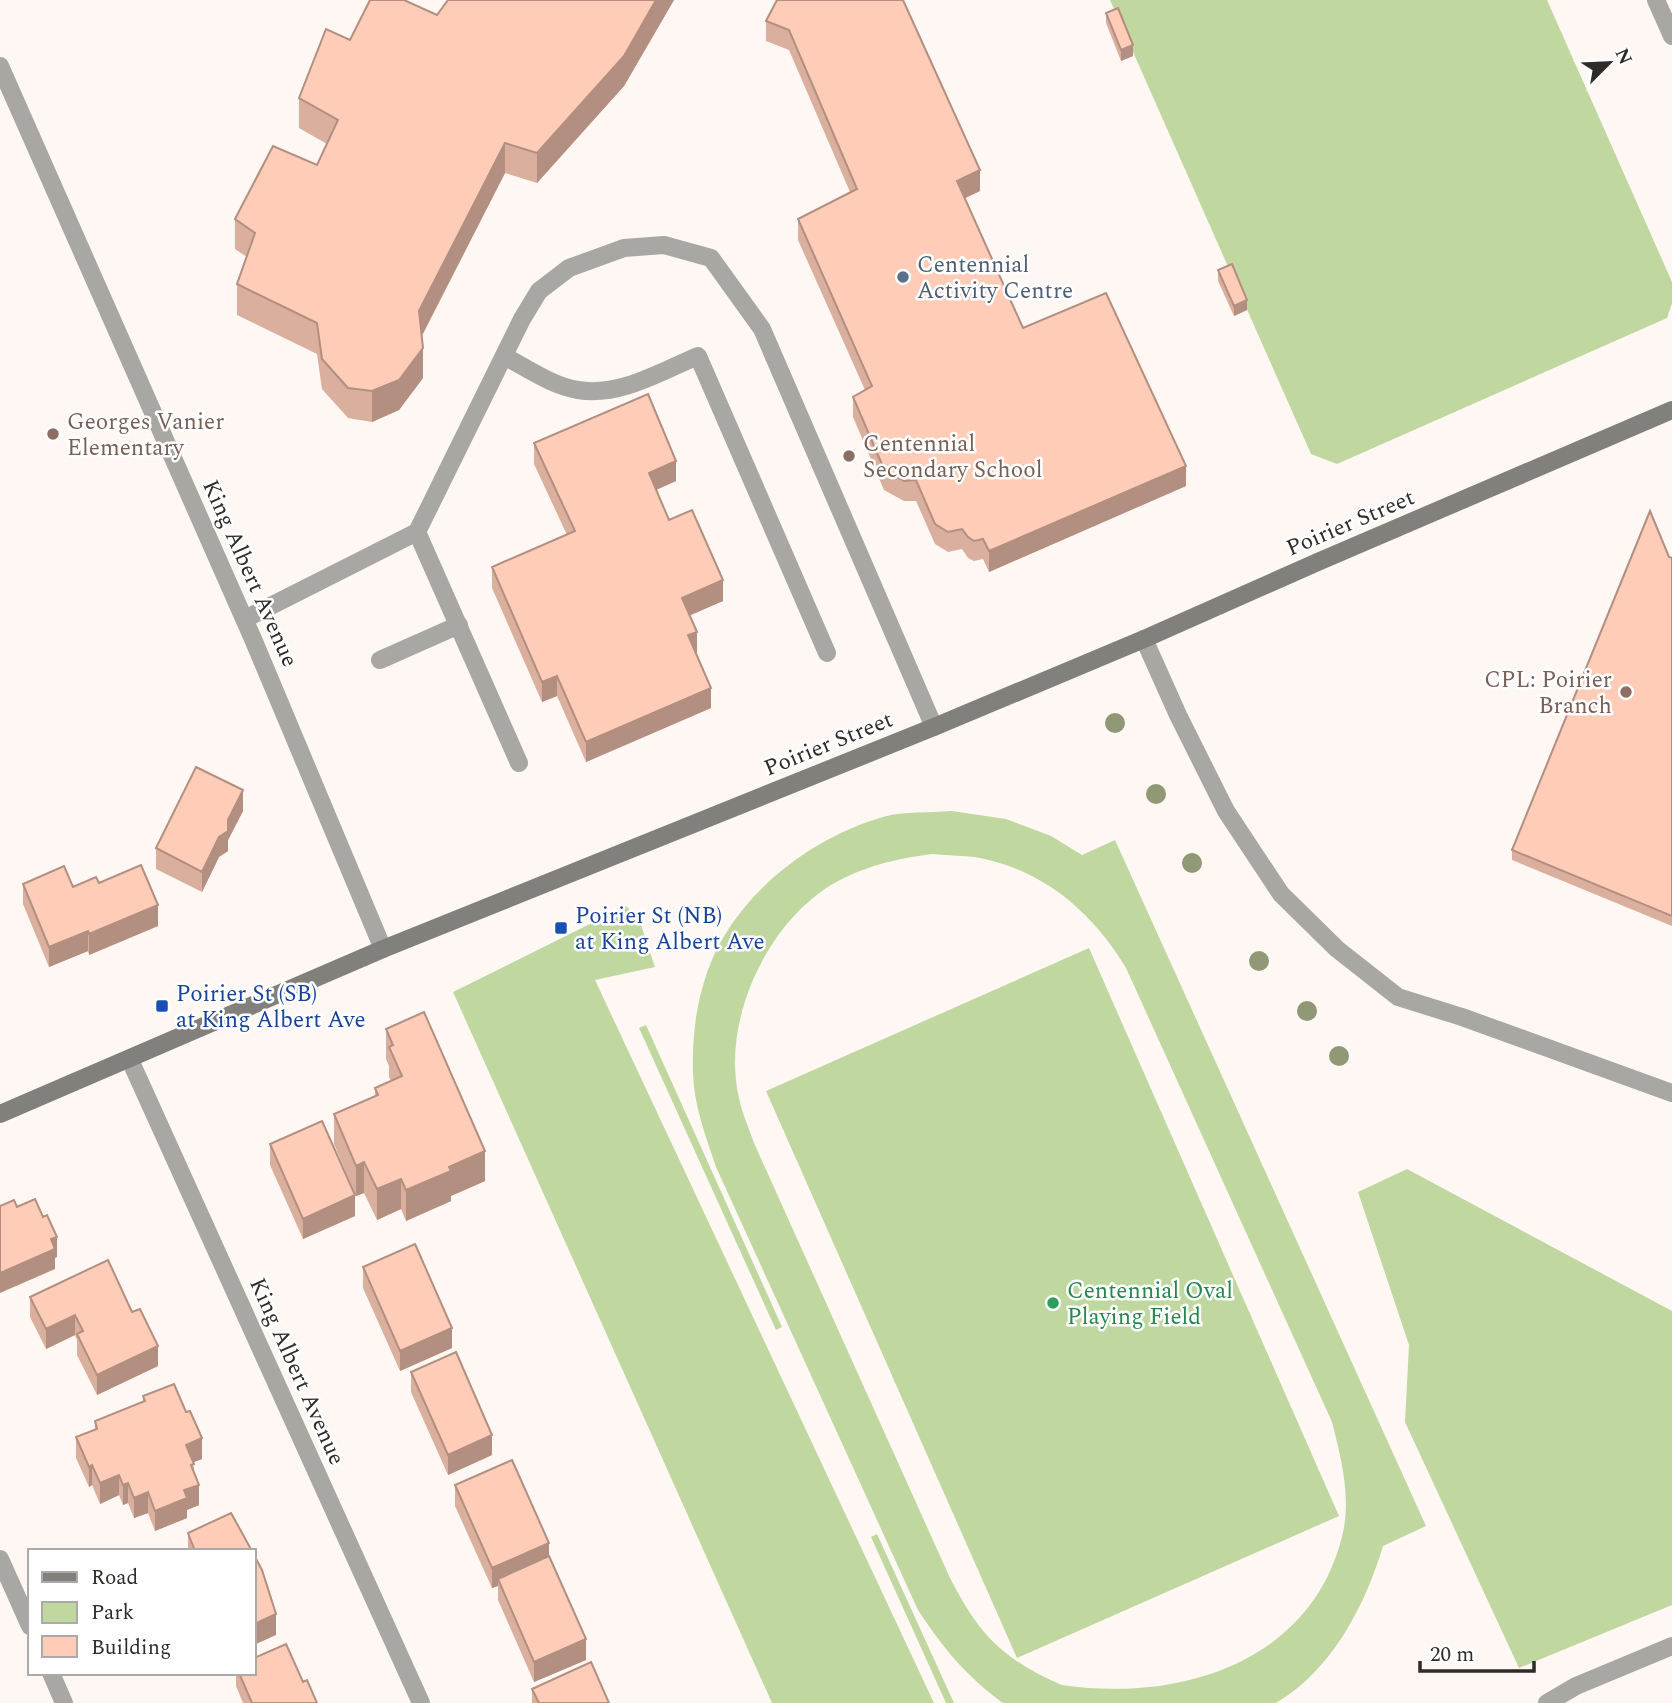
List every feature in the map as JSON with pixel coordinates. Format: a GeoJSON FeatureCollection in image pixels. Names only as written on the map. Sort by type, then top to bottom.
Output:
{"type":"FeatureCollection","features":[{"type":"Feature","properties":{"kind":"street"},"geometry":{"type":"LineString","coordinates":[[1656,0],[1672,36]]}},
{"type":"Feature","properties":{"kind":"street","name":"King Albert Avenue"},"geometry":{"type":"LineString","coordinates":[[0,66],[245,619],[383,949]]}},
{"type":"Feature","properties":{"kind":"street"},"geometry":{"type":"LineString","coordinates":[[245,619],[417,532],[522,319],[539,291],[569,268],[624,248],[664,245],[711,258],[762,330],[934,727]]}},
{"type":"Feature","properties":{"kind":"street"},"geometry":{"type":"LineString","coordinates":[[504,356],[559,385],[580,391],[607,390],[633,384],[698,356],[827,653]]}},
{"type":"Feature","properties":{"kind":"street","name":"Poirier Street"},"geometry":{"type":"LineString","coordinates":[[0,1114],[383,949],[934,727],[1144,639],[1672,410]]}},
{"type":"Feature","properties":{"kind":"street"},"geometry":{"type":"LineString","coordinates":[[417,532],[519,763]]}},
{"type":"Feature","properties":{"kind":"street"},"geometry":{"type":"LineString","coordinates":[[380,660],[459,625]]}},
{"type":"Feature","properties":{"kind":"street"},"geometry":{"type":"LineString","coordinates":[[1144,639],[1226,811],[1281,894],[1337,949],[1398,997],[1462,1017],[1672,1093]]}},
{"type":"Feature","properties":{"kind":"street","name":"King Albert Avenue"},"geometry":{"type":"LineString","coordinates":[[130,1060],[421,1703]]}},
{"type":"Feature","properties":{"kind":"street"},"geometry":{"type":"LineString","coordinates":[[0,1559],[28,1622]]}},
{"type":"Feature","properties":{"kind":"street"},"geometry":{"type":"LineString","coordinates":[[1547,1703],[1576,1686],[1672,1646]]}},
{"type":"Feature","properties":{"kind":"street"},"geometry":{"type":"LineString","coordinates":[[52,1675],[64,1703]]}},
{"type":"Feature","properties":{"kind":"green space"},"geometry":{"type":"Polygon","coordinates":[[[1110,0],[1547,0],[1672,282],[1672,303],[1667,318],[1337,464],[1311,454],[1110,0]]]}},
{"type":"Feature","properties":{"kind":"green space"},"geometry":{"type":"Polygon","coordinates":[[[952,811],[1006,819],[1051,836],[1082,855],[1115,840],[1426,1526],[1383,1546],[1367,1591],[1344,1635],[1314,1673],[1276,1703],[1003,1703],[966,1672],[918,1610],[716,1167],[696,1098],[693,1074],[694,1038],[705,979],[716,951],[732,924],[774,877],[799,857],[826,841],[854,827],[891,815],[952,811]],[[932,854],[892,861],[843,878],[808,903],[787,924],[754,978],[743,1008],[735,1069],[742,1109],[754,1143],[950,1578],[984,1632],[1020,1663],[1062,1685],[1108,1689],[1153,1687],[1197,1678],[1238,1663],[1274,1641],[1304,1612],[1328,1576],[1343,1532],[1346,1505],[1342,1463],[1332,1422],[1126,968],[1113,948],[1065,897],[1026,873],[980,858],[932,854]]]}},
{"type":"Feature","properties":{"kind":"green space"},"geometry":{"type":"Polygon","coordinates":[[[626,906],[639,919],[655,967],[595,980],[934,1703],[772,1703],[453,992],[626,906]]]}},
{"type":"Feature","properties":{"kind":"green space","name":"Centennial Oval Playing Field"},"geometry":{"type":"Polygon","coordinates":[[[1089,948],[1339,1516],[1017,1658],[766,1091],[1089,948]]]}},
{"type":"Feature","properties":{"kind":"green space"},"geometry":{"type":"Polygon","coordinates":[[[646,1025],[782,1327],[776,1330],[639,1028],[646,1025]]]}},
{"type":"Feature","properties":{"kind":"green space"},"geometry":{"type":"Polygon","coordinates":[[[1407,1169],[1672,1311],[1672,1605],[1519,1668],[1405,1422],[1409,1345],[1358,1192],[1407,1169]]]}},
{"type":"Feature","properties":{"kind":"green space"},"geometry":{"type":"Polygon","coordinates":[[[877,1534],[954,1703],[946,1703],[871,1537],[877,1534]]]}},
{"type":"Feature","properties":{"kind":"building"},"geometry":{"type":"Polygon","coordinates":[[[370,0],[404,0],[437,15],[448,0],[656,0],[624,56],[537,153],[505,143],[419,311],[423,348],[399,380],[372,391],[348,388],[322,359],[317,323],[237,284],[255,233],[235,219],[273,146],[317,165],[338,120],[299,98],[326,29],[350,40],[370,0]]]}},
{"type":"Feature","properties":{"kind":"building","name":"Centennial Activity Centre"},"geometry":{"type":"Polygon","coordinates":[[[777,0],[903,0],[980,170],[957,181],[1023,328],[1106,293],[1186,466],[989,551],[983,539],[974,541],[962,529],[948,532],[935,524],[916,480],[904,481],[884,469],[853,397],[872,386],[798,219],[857,189],[789,30],[766,21],[777,0]]]}},
{"type":"Feature","properties":{"kind":"building"},"geometry":{"type":"Polygon","coordinates":[[[1118,8],[1133,45],[1121,50],[1106,13],[1118,8]]]}},
{"type":"Feature","properties":{"kind":"building"},"geometry":{"type":"Polygon","coordinates":[[[1232,264],[1247,300],[1234,306],[1218,270],[1232,264]]]}},
{"type":"Feature","properties":{"kind":"building"},"geometry":{"type":"Polygon","coordinates":[[[648,394],[676,461],[649,473],[669,520],[692,510],[723,580],[682,598],[697,632],[688,635],[711,688],[586,742],[557,676],[542,682],[492,567],[575,531],[534,443],[648,394]]]}},
{"type":"Feature","properties":{"kind":"building","name":"CPL: Poirier Branch"},"geometry":{"type":"Polygon","coordinates":[[[1650,511],[1669,557],[1672,558],[1672,916],[1512,850],[1650,511]]]}},
{"type":"Feature","properties":{"kind":"building"},"geometry":{"type":"Polygon","coordinates":[[[196,767],[243,790],[228,820],[228,831],[219,837],[202,872],[156,848],[196,767]]]}},
{"type":"Feature","properties":{"kind":"building"},"geometry":{"type":"Polygon","coordinates":[[[141,865],[158,905],[89,934],[88,931],[49,947],[23,884],[64,866],[73,887],[96,877],[99,883],[141,865]]]}},
{"type":"Feature","properties":{"kind":"building"},"geometry":{"type":"Polygon","coordinates":[[[424,1012],[485,1151],[449,1167],[451,1171],[406,1190],[401,1179],[377,1189],[364,1162],[356,1166],[334,1114],[378,1095],[375,1088],[402,1076],[389,1047],[393,1045],[386,1029],[424,1012]]]}},
{"type":"Feature","properties":{"kind":"building"},"geometry":{"type":"Polygon","coordinates":[[[322,1121],[355,1195],[303,1219],[270,1144],[322,1121]]]}},
{"type":"Feature","properties":{"kind":"building"},"geometry":{"type":"Polygon","coordinates":[[[35,1199],[43,1217],[47,1215],[57,1237],[51,1239],[55,1249],[0,1273],[0,1206],[14,1200],[17,1207],[35,1199]]]}},
{"type":"Feature","properties":{"kind":"building"},"geometry":{"type":"Polygon","coordinates":[[[415,1244],[452,1328],[400,1351],[363,1267],[415,1244]]]}},
{"type":"Feature","properties":{"kind":"building"},"geometry":{"type":"Polygon","coordinates":[[[108,1260],[132,1312],[140,1309],[158,1346],[97,1375],[77,1334],[83,1331],[75,1315],[46,1329],[30,1297],[108,1260]]]}},
{"type":"Feature","properties":{"kind":"building"},"geometry":{"type":"Polygon","coordinates":[[[456,1352],[492,1435],[448,1455],[411,1372],[456,1352]]]}},
{"type":"Feature","properties":{"kind":"building"},"geometry":{"type":"Polygon","coordinates":[[[174,1384],[186,1412],[190,1411],[202,1438],[186,1445],[199,1485],[184,1490],[187,1498],[155,1511],[148,1492],[134,1498],[128,1483],[123,1485],[119,1475],[100,1483],[92,1465],[89,1467],[76,1437],[97,1429],[95,1421],[145,1401],[143,1396],[174,1384]]]}},
{"type":"Feature","properties":{"kind":"building"},"geometry":{"type":"Polygon","coordinates":[[[512,1460],[549,1543],[492,1568],[455,1485],[512,1460]]]}},
{"type":"Feature","properties":{"kind":"building"},"geometry":{"type":"Polygon","coordinates":[[[231,1513],[251,1549],[194,1549],[188,1533],[231,1513]]]}},
{"type":"Feature","properties":{"kind":"building"},"geometry":{"type":"Polygon","coordinates":[[[549,1556],[586,1639],[534,1662],[498,1579],[549,1556]]]}},
{"type":"Feature","properties":{"kind":"building"},"geometry":{"type":"Polygon","coordinates":[[[256,1559],[262,1570],[276,1614],[256,1623],[256,1559]]]}},
{"type":"Feature","properties":{"kind":"building"},"geometry":{"type":"Polygon","coordinates":[[[286,1644],[303,1682],[307,1680],[317,1703],[252,1703],[240,1675],[256,1675],[256,1657],[286,1644]]]}},
{"type":"Feature","properties":{"kind":"building"},"geometry":{"type":"Polygon","coordinates":[[[591,1662],[609,1703],[539,1703],[532,1689],[591,1662]]]}},
{"type":"Feature","properties":{"kind":"place","name":"Centennial Activity Centre"},"geometry":{"type":"Point","coordinates":[903,277]}},
{"type":"Feature","properties":{"kind":"place","name":"Georges Vanier Elementary"},"geometry":{"type":"Point","coordinates":[53,434]}},
{"type":"Feature","properties":{"kind":"place","name":"Centennial Secondary School"},"geometry":{"type":"Point","coordinates":[849,456]}},
{"type":"Feature","properties":{"kind":"place","name":"CPL: Poirier Branch"},"geometry":{"type":"Point","coordinates":[1626,692]}},
{"type":"Feature","properties":{"kind":"place","name":"Poirier St (NB) at King Albert Ave"},"geometry":{"type":"Point","coordinates":[561,928]}},
{"type":"Feature","properties":{"kind":"place","name":"Poirier St (SB) at King Albert Ave"},"geometry":{"type":"Point","coordinates":[162,1006]}},
{"type":"Feature","properties":{"kind":"place","name":"Centennial Oval Playing Field"},"geometry":{"type":"Point","coordinates":[1053,1303]}}]}
